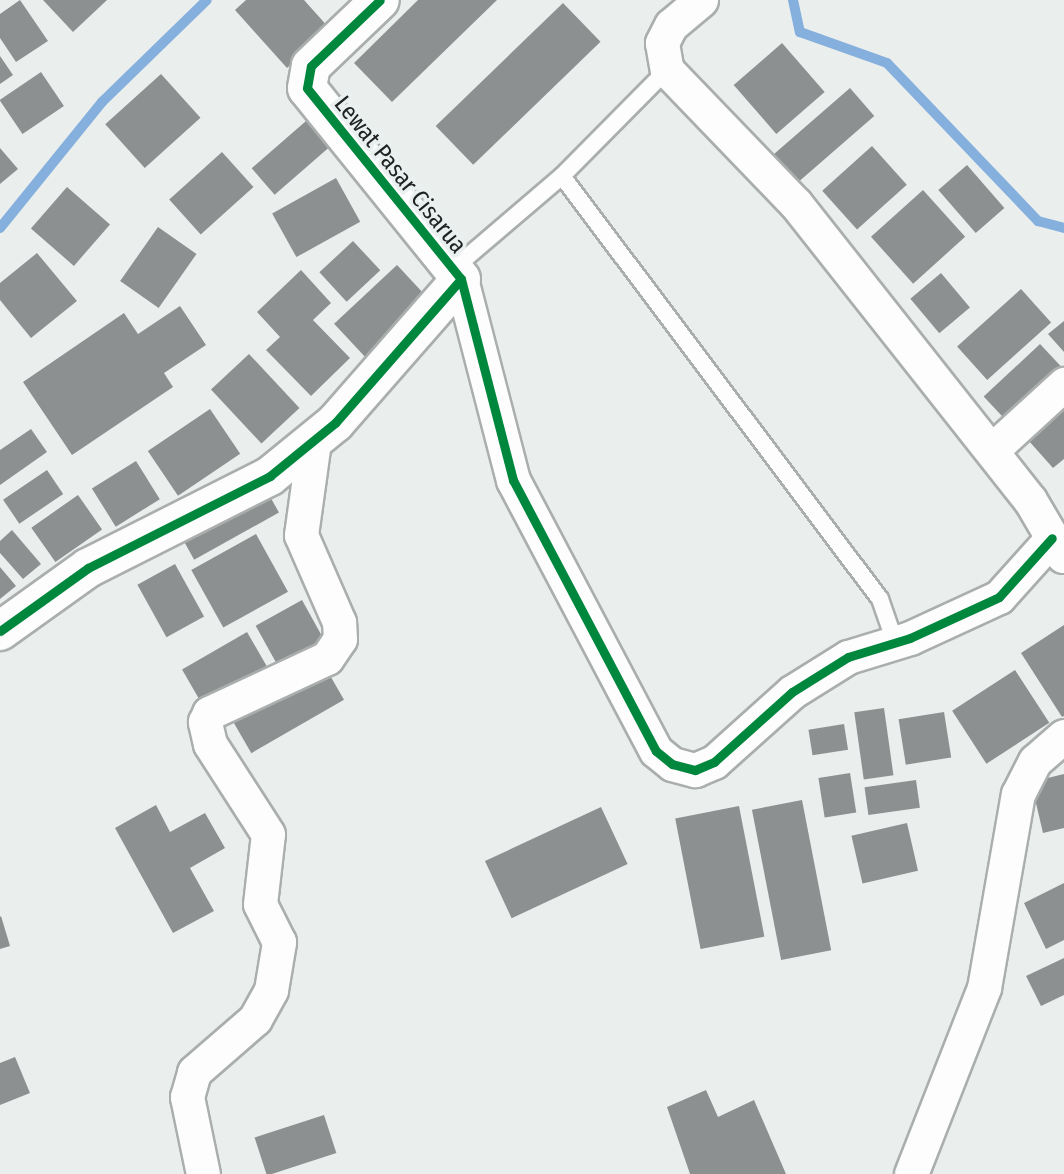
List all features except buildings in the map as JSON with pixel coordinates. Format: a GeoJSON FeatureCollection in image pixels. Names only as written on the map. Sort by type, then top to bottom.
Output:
{"type":"FeatureCollection","features":[{"type":"Feature","properties":{"kind":"street","name":"Lewat Pasar Cisarua"},"geometry":{"type":"LineString","coordinates":[[0,631],[88,568],[270,476],[314,441],[410,344],[465,266],[307,88],[312,66],[380,0]]}},
{"type":"Feature","properties":{"kind":"street"},"geometry":{"type":"LineString","coordinates":[[465,266],[513,480],[656,751],[695,770],[715,762],[792,692],[848,657],[895,642],[999,597],[1058,548],[992,450],[796,204],[671,75],[662,43],[671,25],[701,0]]}},
{"type":"Feature","properties":{"kind":"street"},"geometry":{"type":"LineString","coordinates":[[992,450],[1064,384]]}},
{"type":"Feature","properties":{"kind":"street"},"geometry":{"type":"LineString","coordinates":[[203,1174],[187,1097],[194,1072],[255,1019],[271,990],[279,942],[260,904],[268,834],[204,731],[209,713],[327,658],[340,639],[339,622],[301,535],[314,441]]}},
{"type":"Feature","properties":{"kind":"street"},"geometry":{"type":"LineString","coordinates":[[911,1174],[984,988],[1018,794],[1035,761],[1064,736]]}},
{"type":"Feature","properties":{"kind":"lane"},"geometry":{"type":"LineString","coordinates":[[465,266],[644,96],[671,75]]}},
{"type":"Feature","properties":{"kind":"lane"},"geometry":{"type":"LineString","coordinates":[[562,176],[880,598],[895,642]]}},
{"type":"Feature","properties":{"kind":"waterway"},"geometry":{"type":"LineString","coordinates":[[0,228],[102,102],[207,0]]}},
{"type":"Feature","properties":{"kind":"waterway"},"geometry":{"type":"LineString","coordinates":[[793,0],[800,32],[887,63],[1038,221],[1064,228]]}},
{"type":"Feature","properties":{"kind":"cycle path"},"geometry":{"type":"LineString","coordinates":[[0,631],[88,568],[270,476],[335,423],[461,279],[307,88],[311,66],[380,0]]}},
{"type":"Feature","properties":{"kind":"cycle path"},"geometry":{"type":"LineString","coordinates":[[461,279],[513,480],[656,751],[672,764],[695,770],[714,762],[792,692],[848,657],[910,638],[999,597],[1052,538]]}}]}
